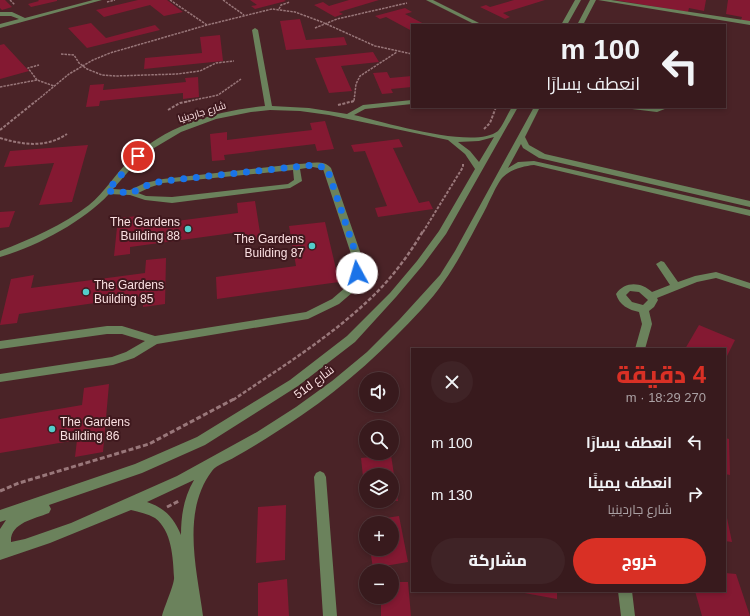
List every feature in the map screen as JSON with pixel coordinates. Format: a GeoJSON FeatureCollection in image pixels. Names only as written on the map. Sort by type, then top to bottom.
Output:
{"type":"FeatureCollection","features":[{"type":"Feature","properties":{"kind":"street"},"geometry":{"type":"LineString","coordinates":[[0,26],[96,0]]}},
{"type":"Feature","properties":{"kind":"street"},"geometry":{"type":"LineString","coordinates":[[429,0],[478,24]]}},
{"type":"Feature","properties":{"kind":"street"},"geometry":{"type":"LineString","coordinates":[[438,4],[448,0]]}},
{"type":"Feature","properties":{"kind":"street"},"geometry":{"type":"LineString","coordinates":[[565,24],[578,0]]}},
{"type":"Feature","properties":{"kind":"street"},"geometry":{"type":"LineString","coordinates":[[581,24],[593,0]]}},
{"type":"Feature","properties":{"kind":"street"},"geometry":{"type":"LineString","coordinates":[[601,0],[750,22]]}},
{"type":"Feature","properties":{"kind":"street"},"geometry":{"type":"LineString","coordinates":[[0,14],[12,14],[26,20]]}},
{"type":"Feature","properties":{"kind":"street"},"geometry":{"type":"LineString","coordinates":[[16,22],[22,28]]}},
{"type":"Feature","properties":{"kind":"street"},"geometry":{"type":"LineString","coordinates":[[255,30],[269,108]]}},
{"type":"Feature","properties":{"kind":"street"},"geometry":{"type":"LineString","coordinates":[[348,116],[363,107],[411,102]]}},
{"type":"Feature","properties":{"kind":"street","name":"شارع جاردينيا"},"geometry":{"type":"LineString","coordinates":[[0,254],[57,230],[92,206],[127,167],[144,151],[177,130],[216,117],[269,108],[298,109],[348,116],[449,140],[478,140],[501,132]]}},
{"type":"Feature","properties":{"kind":"street","name":"51d شارع"},"geometry":{"type":"LineString","coordinates":[[0,516],[138,469],[201,441],[294,383],[351,339],[393,295],[420,263],[442,232],[515,108]]}},
{"type":"Feature","properties":{"kind":"street","name":"51d شارع"},"geometry":{"type":"LineString","coordinates":[[0,553],[14,550],[132,504],[207,468],[261,436],[309,404],[352,370],[388,338],[424,300],[448,270],[535,108]]}},
{"type":"Feature","properties":{"kind":"street"},"geometry":{"type":"LineString","coordinates":[[640,108],[657,110],[664,108]]}},
{"type":"Feature","properties":{"kind":"street"},"geometry":{"type":"LineString","coordinates":[[175,122],[177,130]]}},
{"type":"Feature","properties":{"kind":"street"},"geometry":{"type":"LineString","coordinates":[[521,136],[526,146],[542,156],[750,204]]}},
{"type":"Feature","properties":{"kind":"street","name":"شارع جاردينيا"},"geometry":{"type":"LineString","coordinates":[[449,140],[468,152],[480,169]]}},
{"type":"Feature","properties":{"kind":"street"},"geometry":{"type":"LineString","coordinates":[[500,176],[513,167],[527,162],[534,163],[750,213]]}},
{"type":"Feature","properties":{"kind":"street"},"geometry":{"type":"LineString","coordinates":[[0,378],[113,361],[130,355],[155,340],[308,315],[326,308],[352,286],[357,273],[358,260],[327,168],[313,165],[296,166],[163,181],[148,185],[131,193]]}},
{"type":"Feature","properties":{"kind":"street"},"geometry":{"type":"LineString","coordinates":[[107,191],[131,193],[146,198],[172,200],[290,186],[298,181],[296,166]]}},
{"type":"Feature","properties":{"kind":"street"},"geometry":{"type":"LineString","coordinates":[[661,264],[676,286]]}},
{"type":"Feature","properties":{"kind":"street"},"geometry":{"type":"LineString","coordinates":[[651,296],[695,279],[716,275],[750,286]]}},
{"type":"Feature","properties":{"kind":"street"},"geometry":{"type":"LineString","coordinates":[[628,288],[634,288],[646,292],[651,296],[653,300],[652,304],[643,309],[630,306],[625,302],[621,294],[628,288]]}},
{"type":"Feature","properties":{"kind":"street"},"geometry":{"type":"LineString","coordinates":[[640,348],[647,324],[643,309]]}},
{"type":"Feature","properties":{"kind":"street"},"geometry":{"type":"LineString","coordinates":[[0,346],[107,330],[128,331],[155,340]]}},
{"type":"Feature","properties":{"kind":"street"},"geometry":{"type":"LineString","coordinates":[[196,616],[188,540],[188,513],[207,468]]}},
{"type":"Feature","properties":{"kind":"street"},"geometry":{"type":"LineString","coordinates":[[320,476],[330,616]]}},
{"type":"Feature","properties":{"kind":"street"},"geometry":{"type":"LineString","coordinates":[[14,550],[4,546],[2,538],[5,528],[15,520],[65,500],[88,486]]}},
{"type":"Feature","properties":{"kind":"street"},"geometry":{"type":"LineString","coordinates":[[132,504],[161,515],[171,525],[176,538],[182,584],[183,616]]}},
{"type":"Feature","properties":{"kind":"street"},"geometry":{"type":"LineString","coordinates":[[169,616],[174,598],[182,584]]}},
{"type":"Feature","properties":{"kind":"street"},"geometry":{"type":"LineString","coordinates":[[625,592],[628,616]]}},
{"type":"Feature","properties":{"kind":"path"},"geometry":{"type":"LineString","coordinates":[[170,0],[207,25]]}},
{"type":"Feature","properties":{"kind":"path"},"geometry":{"type":"LineString","coordinates":[[223,0],[244,15]]}},
{"type":"Feature","properties":{"kind":"path"},"geometry":{"type":"LineString","coordinates":[[279,9],[281,5],[290,2]]}},
{"type":"Feature","properties":{"kind":"path"},"geometry":{"type":"LineString","coordinates":[[315,28],[350,15],[407,3]]}},
{"type":"Feature","properties":{"kind":"path"},"geometry":{"type":"LineString","coordinates":[[0,130],[81,66],[110,53],[244,15],[279,9],[290,10],[370,44],[398,52],[411,54]]}},
{"type":"Feature","properties":{"kind":"path"},"geometry":{"type":"LineString","coordinates":[[330,113],[333,106],[354,101],[356,84],[360,76],[398,52]]}},
{"type":"Feature","properties":{"kind":"path"},"geometry":{"type":"LineString","coordinates":[[61,54],[74,54],[81,66],[102,74],[140,76],[199,71],[215,64],[234,61]]}},
{"type":"Feature","properties":{"kind":"path"},"geometry":{"type":"LineString","coordinates":[[37,80],[28,68],[39,65]]}},
{"type":"Feature","properties":{"kind":"path"},"geometry":{"type":"LineString","coordinates":[[168,110],[180,102],[216,96],[222,93],[231,84],[241,79]]}},
{"type":"Feature","properties":{"kind":"path"},"geometry":{"type":"LineString","coordinates":[[0,86],[37,80],[54,86]]}},
{"type":"Feature","properties":{"kind":"path"},"geometry":{"type":"LineString","coordinates":[[478,140],[473,134],[486,127],[490,122],[496,108]]}},
{"type":"Feature","properties":{"kind":"path"},"geometry":{"type":"LineString","coordinates":[[0,138],[13,142],[45,143],[61,139],[67,134]]}},
{"type":"Feature","properties":{"kind":"path"},"geometry":{"type":"LineString","coordinates":[[0,491],[18,483],[149,444],[230,402],[323,338],[371,298],[410,253],[463,167],[463,156],[468,152]]}},
{"type":"Feature","properties":{"kind":"path"},"geometry":{"type":"LineString","coordinates":[[161,515],[168,505],[178,501],[191,503]]}},
{"type":"Feature","properties":{"kind":"building"},"geometry":{"type":"Polygon","coordinates":[[[0,0],[5,0],[12,7],[2,10],[0,8],[0,0]]]}},
{"type":"Feature","properties":{"kind":"building"},"geometry":{"type":"Polygon","coordinates":[[[38,0],[57,1],[31,7],[28,4],[39,1],[38,0]]]}},
{"type":"Feature","properties":{"kind":"building"},"geometry":{"type":"Polygon","coordinates":[[[138,0],[167,0],[183,12],[164,16],[150,5],[104,17],[96,10],[138,0]]]}},
{"type":"Feature","properties":{"kind":"building"},"geometry":{"type":"Polygon","coordinates":[[[250,0],[286,1],[255,9],[251,6],[257,5],[250,0]]]}},
{"type":"Feature","properties":{"kind":"building"},"geometry":{"type":"Polygon","coordinates":[[[349,0],[379,0],[339,12],[343,14],[335,17],[314,5],[323,2],[329,6],[349,0]]]}},
{"type":"Feature","properties":{"kind":"building"},"geometry":{"type":"Polygon","coordinates":[[[514,0],[545,0],[503,13],[510,17],[505,19],[480,7],[486,5],[490,7],[514,0]]]}},
{"type":"Feature","properties":{"kind":"building"},"geometry":{"type":"Polygon","coordinates":[[[614,0],[706,0],[704,11],[689,8],[688,12],[614,0]]]}},
{"type":"Feature","properties":{"kind":"building"},"geometry":{"type":"Polygon","coordinates":[[[728,0],[750,0],[750,22],[741,20],[742,17],[726,14],[728,0]]]}},
{"type":"Feature","properties":{"kind":"building"},"geometry":{"type":"Polygon","coordinates":[[[405,8],[412,12],[405,14],[424,24],[411,24],[411,30],[386,17],[380,19],[375,16],[405,8]]]}},
{"type":"Feature","properties":{"kind":"building"},"geometry":{"type":"Polygon","coordinates":[[[300,19],[306,40],[344,37],[347,45],[286,50],[280,21],[300,19]]]}},
{"type":"Feature","properties":{"kind":"building"},"geometry":{"type":"Polygon","coordinates":[[[91,23],[106,38],[155,25],[160,30],[87,48],[68,28],[91,23]]]}},
{"type":"Feature","properties":{"kind":"building"},"geometry":{"type":"Polygon","coordinates":[[[220,35],[223,61],[144,69],[145,58],[202,53],[200,37],[220,35]]]}},
{"type":"Feature","properties":{"kind":"building"},"geometry":{"type":"Polygon","coordinates":[[[4,44],[29,71],[0,79],[0,45],[4,44]]]}},
{"type":"Feature","properties":{"kind":"building"},"geometry":{"type":"Polygon","coordinates":[[[373,52],[379,62],[341,66],[352,91],[329,93],[315,58],[373,52]]]}},
{"type":"Feature","properties":{"kind":"building"},"geometry":{"type":"Polygon","coordinates":[[[387,72],[390,78],[411,76],[411,87],[391,89],[393,93],[382,94],[373,73],[387,72]]]}},
{"type":"Feature","properties":{"kind":"building"},"geometry":{"type":"Polygon","coordinates":[[[198,77],[199,97],[183,99],[183,93],[100,101],[99,106],[86,107],[90,85],[104,84],[103,90],[186,82],[185,78],[198,77]]]}},
{"type":"Feature","properties":{"kind":"building"},"geometry":{"type":"Polygon","coordinates":[[[325,121],[334,149],[317,151],[315,144],[224,155],[225,160],[212,161],[210,134],[227,132],[227,140],[312,130],[310,123],[325,121]]]}},
{"type":"Feature","properties":{"kind":"building"},"geometry":{"type":"Polygon","coordinates":[[[399,139],[403,147],[393,148],[419,203],[429,201],[433,209],[378,217],[375,208],[387,206],[365,151],[354,152],[351,145],[399,139]]]}},
{"type":"Feature","properties":{"kind":"building"},"geometry":{"type":"Polygon","coordinates":[[[88,145],[72,202],[39,205],[54,163],[4,167],[10,151],[88,145]]]}},
{"type":"Feature","properties":{"kind":"building","name":"The Gardens Building 88"},"geometry":{"type":"Polygon","coordinates":[[[255,201],[261,239],[241,241],[240,232],[130,247],[130,254],[114,256],[118,218],[138,216],[138,226],[238,213],[237,203],[255,201]]]}},
{"type":"Feature","properties":{"kind":"building"},"geometry":{"type":"Polygon","coordinates":[[[15,211],[9,227],[0,228],[0,212],[15,211]]]}},
{"type":"Feature","properties":{"kind":"building","name":"The Gardens Building 87"},"geometry":{"type":"Polygon","coordinates":[[[325,222],[339,282],[217,299],[216,277],[296,266],[289,226],[325,222]]]}},
{"type":"Feature","properties":{"kind":"building","name":"The Gardens Building 85"},"geometry":{"type":"Polygon","coordinates":[[[166,258],[165,304],[143,307],[143,296],[19,314],[17,323],[0,325],[11,279],[34,275],[31,288],[145,273],[146,260],[166,258]]]}},
{"type":"Feature","properties":{"kind":"building"},"geometry":{"type":"Polygon","coordinates":[[[699,325],[735,340],[726,358],[726,348],[686,348],[699,325]]]}},
{"type":"Feature","properties":{"kind":"building","name":"The Gardens Building 86"},"geometry":{"type":"Polygon","coordinates":[[[109,384],[103,452],[75,457],[77,440],[0,453],[0,419],[82,405],[84,388],[109,384]]]}},
{"type":"Feature","properties":{"kind":"building"},"geometry":{"type":"Polygon","coordinates":[[[726,438],[729,439],[730,475],[726,474],[726,438]]]}},
{"type":"Feature","properties":{"kind":"building"},"geometry":{"type":"Polygon","coordinates":[[[361,460],[392,460],[393,468],[362,468],[361,460]]]}},
{"type":"Feature","properties":{"kind":"building"},"geometry":{"type":"Polygon","coordinates":[[[286,505],[285,560],[256,563],[258,507],[286,505]]]}},
{"type":"Feature","properties":{"kind":"building"},"geometry":{"type":"Polygon","coordinates":[[[726,513],[732,542],[726,541],[726,513]]]}},
{"type":"Feature","properties":{"kind":"building"},"geometry":{"type":"Polygon","coordinates":[[[399,516],[408,562],[396,564],[372,564],[371,556],[399,556],[399,516]]]}},
{"type":"Feature","properties":{"kind":"building"},"geometry":{"type":"Polygon","coordinates":[[[726,573],[736,574],[750,616],[702,616],[695,592],[726,592],[726,573]]]}},
{"type":"Feature","properties":{"kind":"building"},"geometry":{"type":"Polygon","coordinates":[[[287,579],[289,616],[258,616],[258,583],[287,579]]]}},
{"type":"Feature","properties":{"kind":"building"},"geometry":{"type":"Polygon","coordinates":[[[399,582],[408,582],[411,616],[381,616],[381,604],[399,604],[399,582]]]}},
{"type":"Feature","properties":{"kind":"building"},"geometry":{"type":"Polygon","coordinates":[[[519,592],[557,592],[557,599],[519,592]]]}},
{"type":"Feature","properties":{"kind":"place","name":"The Gardens Building 88"},"geometry":{"type":"Point","coordinates":[188,229]}},
{"type":"Feature","properties":{"kind":"place","name":"The Gardens Building 87"},"geometry":{"type":"Point","coordinates":[312,246]}},
{"type":"Feature","properties":{"kind":"place","name":"The Gardens Building 85"},"geometry":{"type":"Point","coordinates":[86,292]}},
{"type":"Feature","properties":{"kind":"place","name":"The Gardens Building 86"},"geometry":{"type":"Point","coordinates":[52,429]}},
{"type":"Feature","properties":{"kind":"route"},"geometry":{"type":"LineString","coordinates":[[138,156],[107,191],[131,193],[148,185],[163,181],[313,165],[324,166],[327,168],[358,260],[357,273]]}}]}
